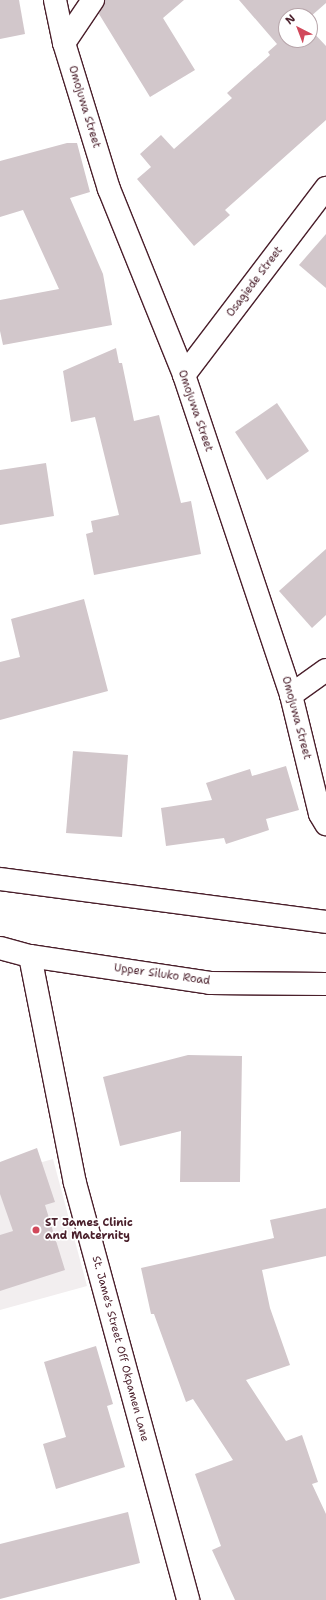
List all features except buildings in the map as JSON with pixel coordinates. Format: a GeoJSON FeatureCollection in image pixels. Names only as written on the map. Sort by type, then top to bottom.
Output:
{"type":"FeatureCollection","features":[{"type":"Feature","properties":{"kind":"street","name":"Omojuwa Street"},"geometry":{"type":"LineString","coordinates":[[55,0],[64,43],[110,189],[184,375],[292,695],[320,814],[326,824]]}},
{"type":"Feature","properties":{"kind":"street"},"geometry":{"type":"LineString","coordinates":[[64,43],[93,0]]}},
{"type":"Feature","properties":{"kind":"street","name":"Osagiede Street"},"geometry":{"type":"LineString","coordinates":[[184,375],[326,188]]}},
{"type":"Feature","properties":{"kind":"street"},"geometry":{"type":"LineString","coordinates":[[292,695],[326,670]]}},
{"type":"Feature","properties":{"kind":"street"},"geometry":{"type":"LineString","coordinates":[[0,879],[326,922]]}},
{"type":"Feature","properties":{"kind":"street","name":"Upper Siluko Road"},"geometry":{"type":"LineString","coordinates":[[0,948],[30,956],[210,983],[326,984]]}},
{"type":"Feature","properties":{"kind":"street","name":"St. Jame's Street Off Okpamen Lane"},"geometry":{"type":"LineString","coordinates":[[30,956],[75,1183],[188,1600]]}},
{"type":"Feature","properties":{"kind":"shaded area","name":"ST James Clinic and Maternity"},"geometry":{"type":"Polygon","coordinates":[[[53,1159],[87,1286],[0,1310],[0,1174],[53,1159]]]}},
{"type":"Feature","properties":{"kind":"place","name":"ST James Clinic and Maternity"},"geometry":{"type":"Point","coordinates":[36,1230]}}]}
